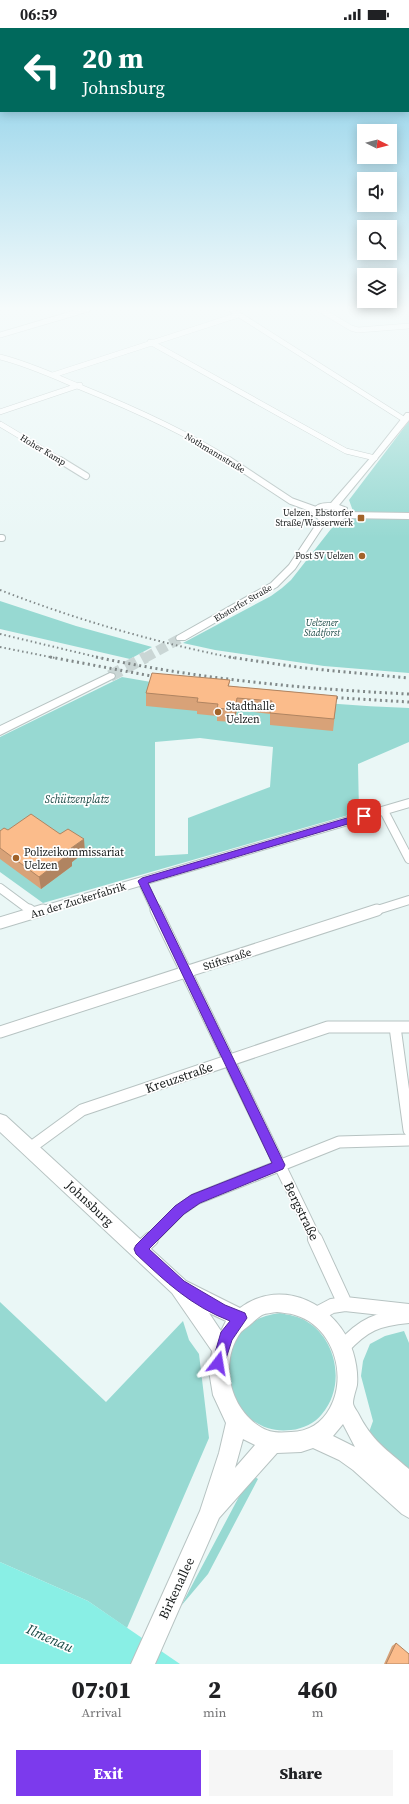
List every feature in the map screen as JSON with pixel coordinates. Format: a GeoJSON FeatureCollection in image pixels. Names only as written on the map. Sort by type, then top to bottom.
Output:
{"type":"FeatureCollection","features":[{"type":"Feature","properties":{"kind":"main road"},"geometry":{"type":"LineString","coordinates":[[333,506],[375,458],[407,417]]}},
{"type":"Feature","properties":{"kind":"main road"},"geometry":{"type":"LineString","coordinates":[[322,506],[333,506],[341,508],[344,515],[339,519],[324,519],[316,515],[316,510],[322,506]]}},
{"type":"Feature","properties":{"kind":"main road","name":"Ebstorfer Straße"},"geometry":{"type":"LineString","coordinates":[[181,638],[274,585],[292,567],[324,519]]}},
{"type":"Feature","properties":{"kind":"main road"},"geometry":{"type":"LineString","coordinates":[[0,731],[110,676]]}},
{"type":"Feature","properties":{"kind":"main road","name":"Johnsburg"},"geometry":{"type":"LineString","coordinates":[[0,1122],[179,1286],[221,1348]]}},
{"type":"Feature","properties":{"kind":"main road","name":"Johnsburg"},"geometry":{"type":"LineString","coordinates":[[179,1286],[221,1310],[240,1318]]}},
{"type":"Feature","properties":{"kind":"main road"},"geometry":{"type":"LineString","coordinates":[[277,1304],[297,1306],[315,1314],[336,1335],[342,1348],[348,1376],[343,1404],[336,1417],[326,1429],[314,1437],[296,1443],[273,1442],[260,1438],[247,1430],[237,1420],[228,1407],[218,1378],[221,1348],[232,1327],[240,1318],[258,1308],[277,1304]]}},
{"type":"Feature","properties":{"kind":"main road"},"geometry":{"type":"LineString","coordinates":[[343,1404],[358,1434],[367,1447],[409,1482]]}},
{"type":"Feature","properties":{"kind":"main road","name":"Birkenallee"},"geometry":{"type":"LineString","coordinates":[[143,1664],[210,1513],[229,1453],[237,1420]]}},
{"type":"Feature","properties":{"kind":"main road"},"geometry":{"type":"LineString","coordinates":[[314,1437],[346,1453],[360,1463],[409,1507]]}},
{"type":"Feature","properties":{"kind":"main road","name":"Birkenallee"},"geometry":{"type":"LineString","coordinates":[[210,1513],[248,1467],[273,1442]]}},
{"type":"Feature","properties":{"kind":"street"},"geometry":{"type":"LineString","coordinates":[[0,412],[79,385]]}},
{"type":"Feature","properties":{"kind":"street","name":"Nothmannstraße"},"geometry":{"type":"LineString","coordinates":[[81,385],[189,436],[209,447],[291,501],[316,510]]}},
{"type":"Feature","properties":{"kind":"street"},"geometry":{"type":"LineString","coordinates":[[228,385],[346,451],[375,458]]}},
{"type":"Feature","properties":{"kind":"street"},"geometry":{"type":"LineString","coordinates":[[355,385],[407,417]]}},
{"type":"Feature","properties":{"kind":"street","name":"Hoher Kamp"},"geometry":{"type":"LineString","coordinates":[[0,424],[86,476]]}},
{"type":"Feature","properties":{"kind":"street"},"geometry":{"type":"LineString","coordinates":[[344,515],[409,516]]}},
{"type":"Feature","properties":{"kind":"street","name":"An der Zuckerfabrik"},"geometry":{"type":"LineString","coordinates":[[0,923],[409,803]]}},
{"type":"Feature","properties":{"kind":"street"},"geometry":{"type":"LineString","coordinates":[[384,811],[409,859]]}},
{"type":"Feature","properties":{"kind":"street","name":"Bergstraße"},"geometry":{"type":"LineString","coordinates":[[142,881],[334,1277],[345,1304]]}},
{"type":"Feature","properties":{"kind":"street"},"geometry":{"type":"LineString","coordinates":[[0,888],[34,914]]}},
{"type":"Feature","properties":{"kind":"street","name":"Stiftstraße"},"geometry":{"type":"LineString","coordinates":[[0,1032],[409,900]]}},
{"type":"Feature","properties":{"kind":"street","name":"Kreuzstraße"},"geometry":{"type":"LineString","coordinates":[[30,1148],[55,1128],[82,1110],[328,1027],[409,1027]]}},
{"type":"Feature","properties":{"kind":"street"},"geometry":{"type":"LineString","coordinates":[[396,1027],[409,1130]]}},
{"type":"Feature","properties":{"kind":"street"},"geometry":{"type":"LineString","coordinates":[[140,1249],[180,1210],[196,1199],[279,1165],[339,1142],[409,1140]]}},
{"type":"Feature","properties":{"kind":"street"},"geometry":{"type":"LineString","coordinates":[[315,1314],[332,1306],[345,1304],[409,1311]]}},
{"type":"Feature","properties":{"kind":"street"},"geometry":{"type":"LineString","coordinates":[[342,1348],[358,1330],[371,1321],[409,1316]]}},
{"type":"Feature","properties":{"kind":"green space","name":"Uelzener Stadtforst"},"geometry":{"type":"Polygon","coordinates":[[[409,421],[409,673],[324,666],[215,650],[183,643],[271,596],[291,580],[335,525],[353,521],[353,511],[349,500],[409,421]]]}},
{"type":"Feature","properties":{"kind":"green space"},"geometry":{"type":"Polygon","coordinates":[[[0,601],[76,626],[152,647],[130,659],[0,629],[0,601]]]}},
{"type":"Feature","properties":{"kind":"green space","name":"Schützenplatz"},"geometry":{"type":"Polygon","coordinates":[[[122,677],[265,697],[337,704],[409,708],[409,742],[358,764],[359,812],[43,903],[0,872],[0,737],[122,677]],[[200,738],[155,742],[155,856],[188,854],[188,818],[270,787],[273,747],[200,738]]]}},
{"type":"Feature","properties":{"kind":"green space"},"geometry":{"type":"Polygon","coordinates":[[[0,1302],[106,1402],[183,1321],[189,1340],[199,1354],[209,1438],[127,1628],[88,1601],[0,1562],[0,1302]]]}},
{"type":"Feature","properties":{"kind":"green space"},"geometry":{"type":"Polygon","coordinates":[[[280,1313],[300,1318],[317,1329],[325,1339],[335,1364],[336,1377],[334,1390],[329,1403],[322,1414],[312,1423],[291,1430],[267,1428],[248,1417],[235,1400],[228,1379],[229,1357],[237,1337],[254,1321],[280,1313]]]}},
{"type":"Feature","properties":{"kind":"green space"},"geometry":{"type":"Polygon","coordinates":[[[404,1331],[409,1343],[409,1471],[368,1435],[373,1421],[361,1376],[363,1361],[370,1344],[385,1336],[404,1331]]]}},
{"type":"Feature","properties":{"kind":"green space"},"geometry":{"type":"Polygon","coordinates":[[[251,1474],[258,1479],[208,1574],[181,1606],[251,1474]]]}},
{"type":"Feature","properties":{"kind":"water","name":"Ilmenau"},"geometry":{"type":"Polygon","coordinates":[[[0,1562],[88,1601],[180,1664],[0,1664],[0,1562]]]}},
{"type":"Feature","properties":{"kind":"building"},"geometry":{"type":"Polygon","coordinates":[[[152,673],[230,680],[228,686],[337,696],[334,719],[270,713],[272,701],[237,698],[235,710],[217,708],[218,704],[197,702],[198,698],[146,693],[152,673]]]}},
{"type":"Feature","properties":{"kind":"building"},"geometry":{"type":"Polygon","coordinates":[[[31,814],[60,834],[68,829],[84,839],[67,851],[70,853],[39,877],[0,848],[0,831],[4,828],[8,830],[31,814]]]}},
{"type":"Feature","properties":{"kind":"building"},"geometry":{"type":"Polygon","coordinates":[[[396,1643],[409,1654],[409,1664],[386,1664],[396,1643]]]}},
{"type":"Feature","properties":{"kind":"tunnel"},"geometry":{"type":"LineString","coordinates":[[145,658],[181,638]]}},
{"type":"Feature","properties":{"kind":"tunnel"},"geometry":{"type":"LineString","coordinates":[[110,676],[146,657]]}},
{"type":"Feature","properties":{"kind":"railway"},"geometry":{"type":"LineString","coordinates":[[0,590],[58,611],[116,629],[175,645],[229,657]]}},
{"type":"Feature","properties":{"kind":"railway"},"geometry":{"type":"LineString","coordinates":[[0,634],[101,658]]}},
{"type":"Feature","properties":{"kind":"railway"},"geometry":{"type":"LineString","coordinates":[[0,647],[50,657]]}},
{"type":"Feature","properties":{"kind":"railway"},"geometry":{"type":"LineString","coordinates":[[50,657],[162,678]]}},
{"type":"Feature","properties":{"kind":"railway"},"geometry":{"type":"LineString","coordinates":[[50,657],[55,658]]}},
{"type":"Feature","properties":{"kind":"railway"},"geometry":{"type":"LineString","coordinates":[[96,657],[135,665],[252,682],[409,694]]}},
{"type":"Feature","properties":{"kind":"railway"},"geometry":{"type":"LineString","coordinates":[[229,657],[304,668],[409,678]]}},
{"type":"Feature","properties":{"kind":"railway"},"geometry":{"type":"LineString","coordinates":[[229,657],[234,658]]}},
{"type":"Feature","properties":{"kind":"railway"},"geometry":{"type":"LineString","coordinates":[[325,697],[409,702]]}},
{"type":"Feature","properties":{"kind":"place","name":"Uelzen, Ebstorfer Straße/Wasserwerk"},"geometry":{"type":"Point","coordinates":[361,518]}},
{"type":"Feature","properties":{"kind":"place","name":"Post SV Uelzen"},"geometry":{"type":"Point","coordinates":[362,556]}},
{"type":"Feature","properties":{"kind":"place","name":"Stadthalle Uelzen"},"geometry":{"type":"Point","coordinates":[218,712]}},
{"type":"Feature","properties":{"kind":"place","name":"Polizeikommissariat Uelzen"},"geometry":{"type":"Point","coordinates":[16,858]}},
{"type":"Feature","properties":{"kind":"route"},"geometry":{"type":"LineString","coordinates":[[218,1363],[221,1348],[226,1337],[240,1318],[221,1310],[179,1286],[140,1249],[180,1210],[196,1199],[279,1165],[142,881],[364,816]]}}]}
